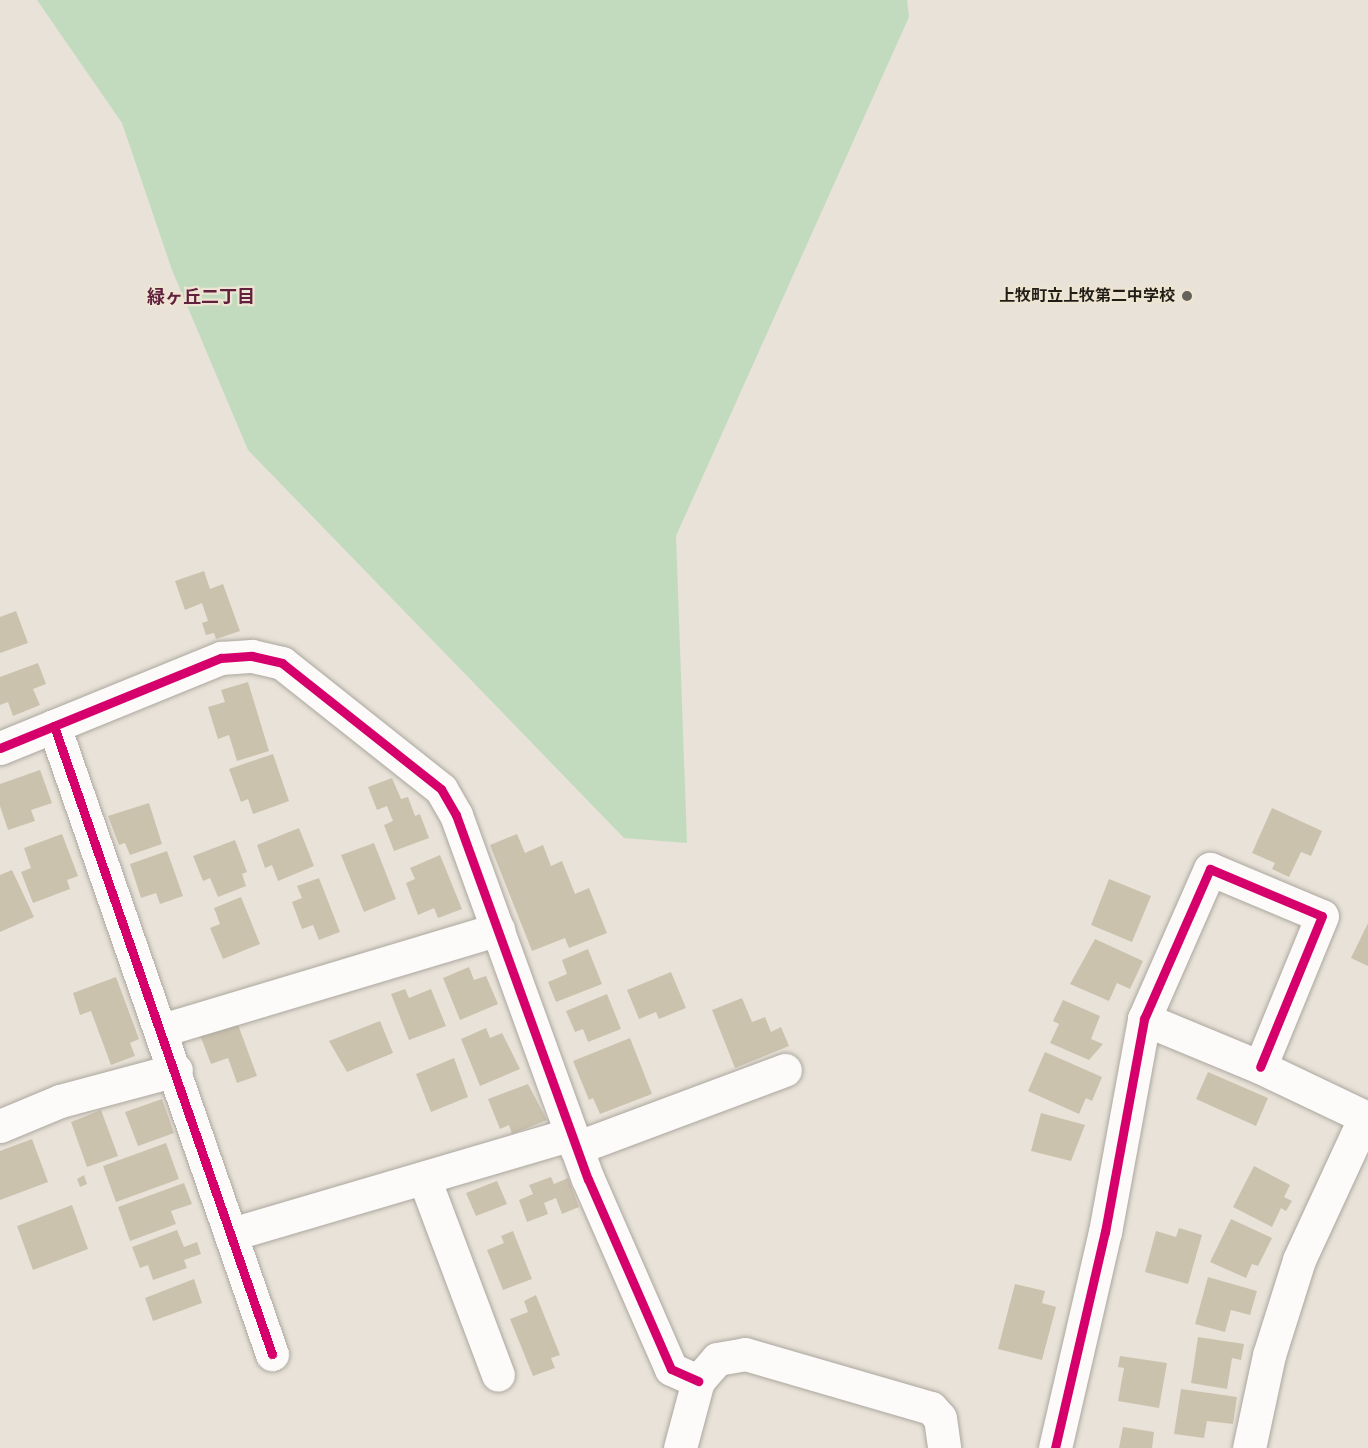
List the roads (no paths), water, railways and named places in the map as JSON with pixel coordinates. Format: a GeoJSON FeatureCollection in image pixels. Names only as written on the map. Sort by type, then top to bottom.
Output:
{"type":"FeatureCollection","features":[{"type":"Feature","properties":{"kind":"street"},"geometry":{"type":"LineString","coordinates":[[0,748],[221,658],[252,656],[282,663],[441,789],[456,815],[574,1141],[670,1369],[698,1381]]}},
{"type":"Feature","properties":{"kind":"street"},"geometry":{"type":"LineString","coordinates":[[54,726],[176,1070],[272,1354]]}},
{"type":"Feature","properties":{"kind":"street"},"geometry":{"type":"LineString","coordinates":[[1055,1448],[1105,1232],[1144,1019],[1210,869],[1322,916],[1260,1067]]}},
{"type":"Feature","properties":{"kind":"street"},"geometry":{"type":"LineString","coordinates":[[162,1030],[498,929]]}},
{"type":"Feature","properties":{"kind":"street"},"geometry":{"type":"LineString","coordinates":[[1144,1019],[1260,1067],[1365,1117],[1299,1260],[1269,1355],[1249,1448]]}},
{"type":"Feature","properties":{"kind":"street"},"geometry":{"type":"LineString","coordinates":[[0,1126],[60,1101],[176,1070]]}},
{"type":"Feature","properties":{"kind":"street"},"geometry":{"type":"LineString","coordinates":[[232,1234],[424,1178],[574,1141],[785,1070]]}},
{"type":"Feature","properties":{"kind":"street"},"geometry":{"type":"LineString","coordinates":[[424,1178],[498,1375]]}},
{"type":"Feature","properties":{"kind":"street"},"geometry":{"type":"LineString","coordinates":[[680,1448],[698,1381],[717,1359],[745,1354],[931,1408],[940,1418],[944,1448]]}},
{"type":"Feature","properties":{"kind":"place","name":"上牧町立上牧第二中学校"},"geometry":{"type":"Point","coordinates":[1187,296]}},
{"type":"Feature","properties":{"kind":"district","name":"緑ヶ丘二丁目"},"geometry":{"type":"Point","coordinates":[201,297]}}]}
